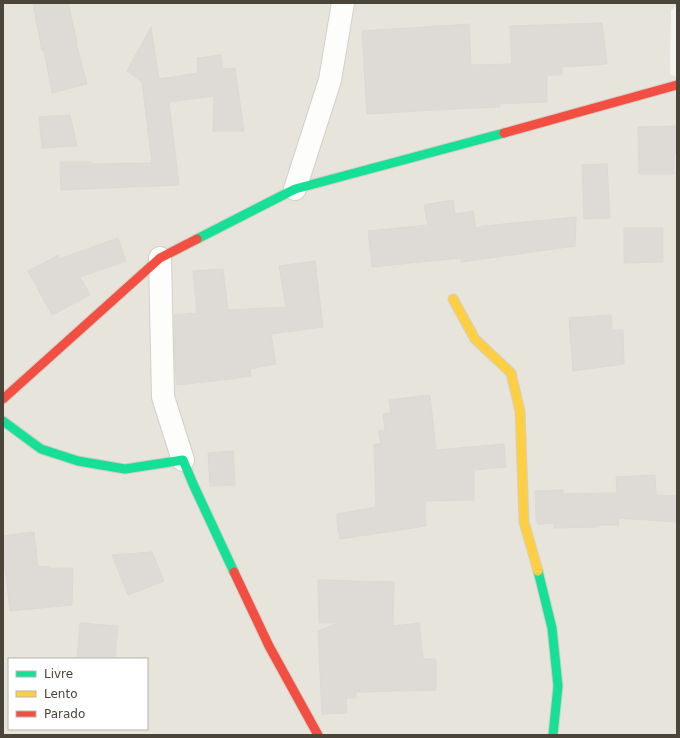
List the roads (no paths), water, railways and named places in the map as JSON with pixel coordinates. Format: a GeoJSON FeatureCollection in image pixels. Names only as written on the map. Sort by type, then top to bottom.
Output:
{"type":"FeatureCollection","features":[{"type":"Feature","properties":{"kind":"street"},"geometry":{"type":"LineString","coordinates":[[295,189],[330,80],[343,3]]}},
{"type":"Feature","properties":{"kind":"street"},"geometry":{"type":"LineString","coordinates":[[3,399],[160,258],[295,189],[474,142],[677,84]]}},
{"type":"Feature","properties":{"kind":"street"},"geometry":{"type":"LineString","coordinates":[[160,258],[163,397],[183,460],[269,646],[318,735]]}},
{"type":"Feature","properties":{"kind":"street"},"geometry":{"type":"LineString","coordinates":[[453,299],[475,339],[511,373],[520,411],[524,522],[552,628],[558,686],[553,735]]}},
{"type":"Feature","properties":{"kind":"street"},"geometry":{"type":"LineString","coordinates":[[3,420],[41,449],[78,461],[125,469],[183,460]]}}]}
